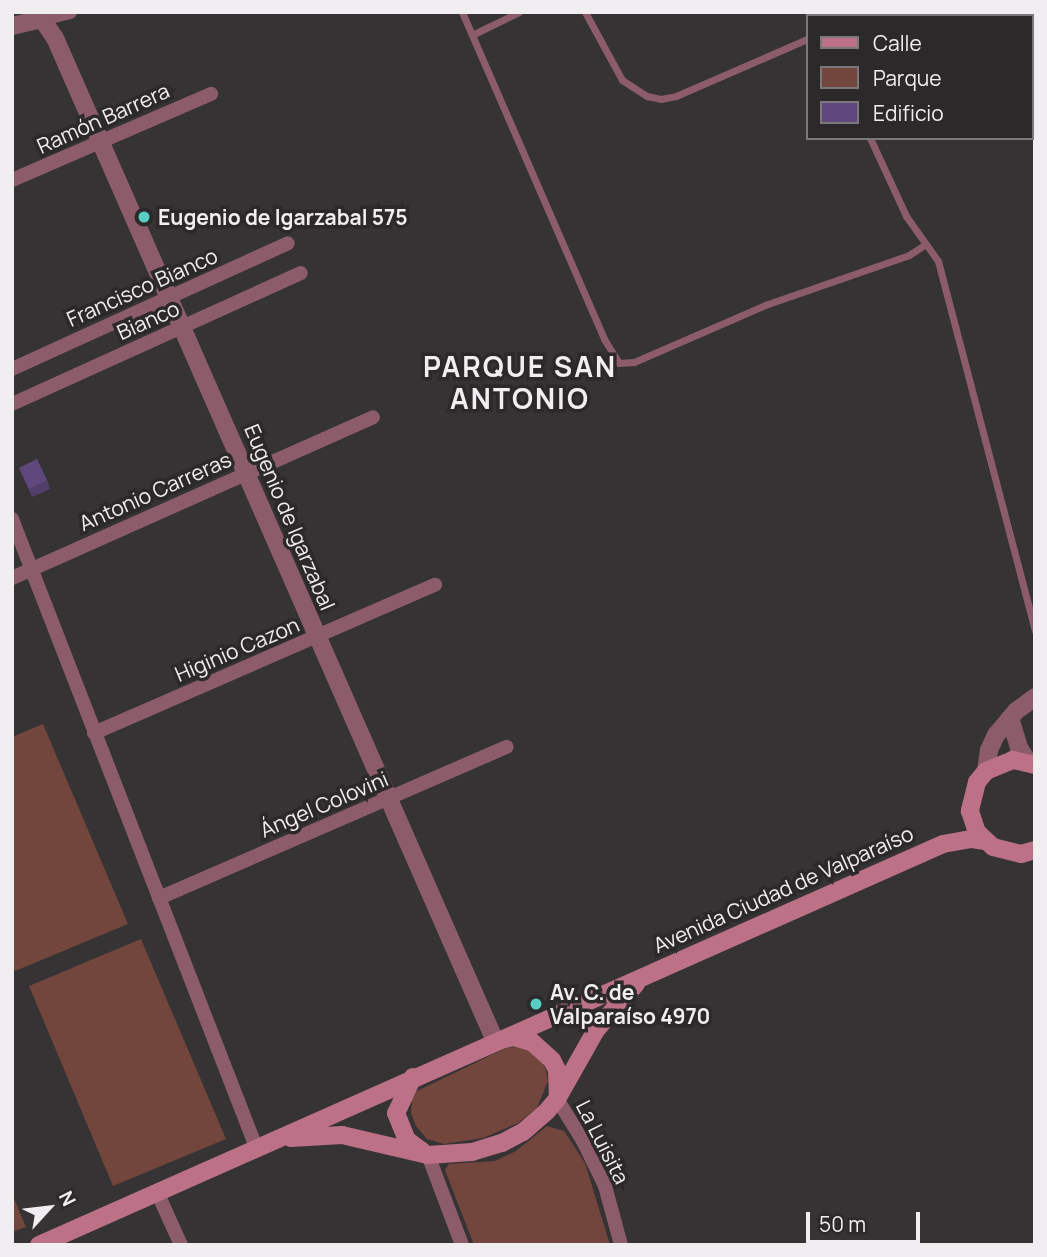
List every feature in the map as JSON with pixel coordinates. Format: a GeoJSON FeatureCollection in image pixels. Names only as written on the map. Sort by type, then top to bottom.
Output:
{"type":"FeatureCollection","features":[{"type":"Feature","properties":{"kind":"main road"},"geometry":{"type":"LineString","coordinates":[[1030,853],[1007,853],[984,841],[977,832],[970,811],[977,782],[986,771],[1013,760],[1031,763]]}},
{"type":"Feature","properties":{"kind":"main road","name":"Avenida Ciudad de Valparaíso"},"geometry":{"type":"LineString","coordinates":[[943,844],[970,811]]}},
{"type":"Feature","properties":{"kind":"main road","name":"Avenida Ciudad de Valparaíso"},"geometry":{"type":"LineString","coordinates":[[39,1245],[943,844],[972,839],[984,841]]}},
{"type":"Feature","properties":{"kind":"main road","name":"Avenida Ciudad de Valparaíso"},"geometry":{"type":"LineString","coordinates":[[263,1144],[313,1135],[342,1135],[429,1155],[472,1152],[502,1143],[523,1132],[557,1099],[596,1030],[643,977]]}},
{"type":"Feature","properties":{"kind":"main road"},"geometry":{"type":"LineString","coordinates":[[495,1041],[514,1037],[532,1042],[544,1052],[557,1070],[557,1099]]}},
{"type":"Feature","properties":{"kind":"main road"},"geometry":{"type":"LineString","coordinates":[[413,1077],[396,1114],[407,1140],[429,1155]]}},
{"type":"Feature","properties":{"kind":"street"},"geometry":{"type":"LineString","coordinates":[[12,26],[42,16],[70,12]]}},
{"type":"Feature","properties":{"kind":"street","name":"Eugenio de Igarzabal"},"geometry":{"type":"LineString","coordinates":[[42,16],[55,38],[247,472],[495,1041]]}},
{"type":"Feature","properties":{"kind":"street","name":"Ramón Barrera"},"geometry":{"type":"LineString","coordinates":[[12,180],[211,94]]}},
{"type":"Feature","properties":{"kind":"street","name":"Francisco Bianco"},"geometry":{"type":"LineString","coordinates":[[12,369],[288,243]]}},
{"type":"Feature","properties":{"kind":"street","name":"Bianco"},"geometry":{"type":"LineString","coordinates":[[12,404],[301,274]]}},
{"type":"Feature","properties":{"kind":"street","name":"Antonio Carreras"},"geometry":{"type":"LineString","coordinates":[[12,578],[373,417]]}},
{"type":"Feature","properties":{"kind":"street"},"geometry":{"type":"LineString","coordinates":[[12,519],[159,898],[263,1144]]}},
{"type":"Feature","properties":{"kind":"street","name":"Higinio Cazon"},"geometry":{"type":"LineString","coordinates":[[94,733],[435,584]]}},
{"type":"Feature","properties":{"kind":"street"},"geometry":{"type":"LineString","coordinates":[[986,771],[989,750],[996,735],[1010,718],[1035,697]]}},
{"type":"Feature","properties":{"kind":"street"},"geometry":{"type":"LineString","coordinates":[[1010,718],[1019,748],[1031,763]]}},
{"type":"Feature","properties":{"kind":"street","name":"Ángel Colovini"},"geometry":{"type":"LineString","coordinates":[[159,898],[507,747]]}},
{"type":"Feature","properties":{"kind":"street","name":"La Luisita"},"geometry":{"type":"LineString","coordinates":[[557,1099],[583,1141],[605,1186],[621,1245]]}},
{"type":"Feature","properties":{"kind":"street"},"geometry":{"type":"LineString","coordinates":[[429,1155],[462,1245]]}},
{"type":"Feature","properties":{"kind":"street"},"geometry":{"type":"LineString","coordinates":[[157,1192],[181,1245]]}},
{"type":"Feature","properties":{"kind":"lane"},"geometry":{"type":"LineString","coordinates":[[462,12],[604,340],[619,363],[634,362],[765,305],[909,255],[926,244]]}},
{"type":"Feature","properties":{"kind":"lane"},"geometry":{"type":"LineString","coordinates":[[472,34],[519,12]]}},
{"type":"Feature","properties":{"kind":"lane"},"geometry":{"type":"LineString","coordinates":[[585,12],[622,80],[647,96],[661,99],[676,96],[806,39]]}},
{"type":"Feature","properties":{"kind":"lane"},"geometry":{"type":"LineString","coordinates":[[871,140],[906,216],[937,261],[1035,631]]}},
{"type":"Feature","properties":{"kind":"green space"},"geometry":{"type":"Polygon","coordinates":[[[43,724],[128,924],[15,971],[12,964],[12,737],[43,724]]]}},
{"type":"Feature","properties":{"kind":"green space"},"geometry":{"type":"Polygon","coordinates":[[[141,939],[226,1139],[113,1186],[29,986],[141,939]]]}},
{"type":"Feature","properties":{"kind":"green space"},"geometry":{"type":"Polygon","coordinates":[[[506,1048],[527,1048],[541,1058],[546,1070],[548,1081],[537,1108],[518,1123],[483,1138],[444,1144],[427,1139],[416,1126],[411,1113],[412,1100],[417,1091],[506,1048]]]}},
{"type":"Feature","properties":{"kind":"green space"},"geometry":{"type":"Polygon","coordinates":[[[547,1126],[564,1131],[585,1163],[610,1245],[474,1245],[445,1170],[449,1164],[495,1161],[516,1151],[547,1126]]]}},
{"type":"Feature","properties":{"kind":"green space"},"geometry":{"type":"Polygon","coordinates":[[[12,1194],[26,1227],[12,1232],[12,1194]]]}},
{"type":"Feature","properties":{"kind":"building"},"geometry":{"type":"Polygon","coordinates":[[[37,459],[47,480],[29,489],[19,468],[37,459]]]}},
{"type":"Feature","properties":{"kind":"place","name":"Eugenio de Igarzabal 575"},"geometry":{"type":"Point","coordinates":[144,217]}},
{"type":"Feature","properties":{"kind":"place","name":"Av. C. de Valparaíso 4970"},"geometry":{"type":"Point","coordinates":[536,1004]}},
{"type":"Feature","properties":{"kind":"district","name":"PARQUE SAN ANTONIO"},"geometry":{"type":"Point","coordinates":[520,382]}}]}
